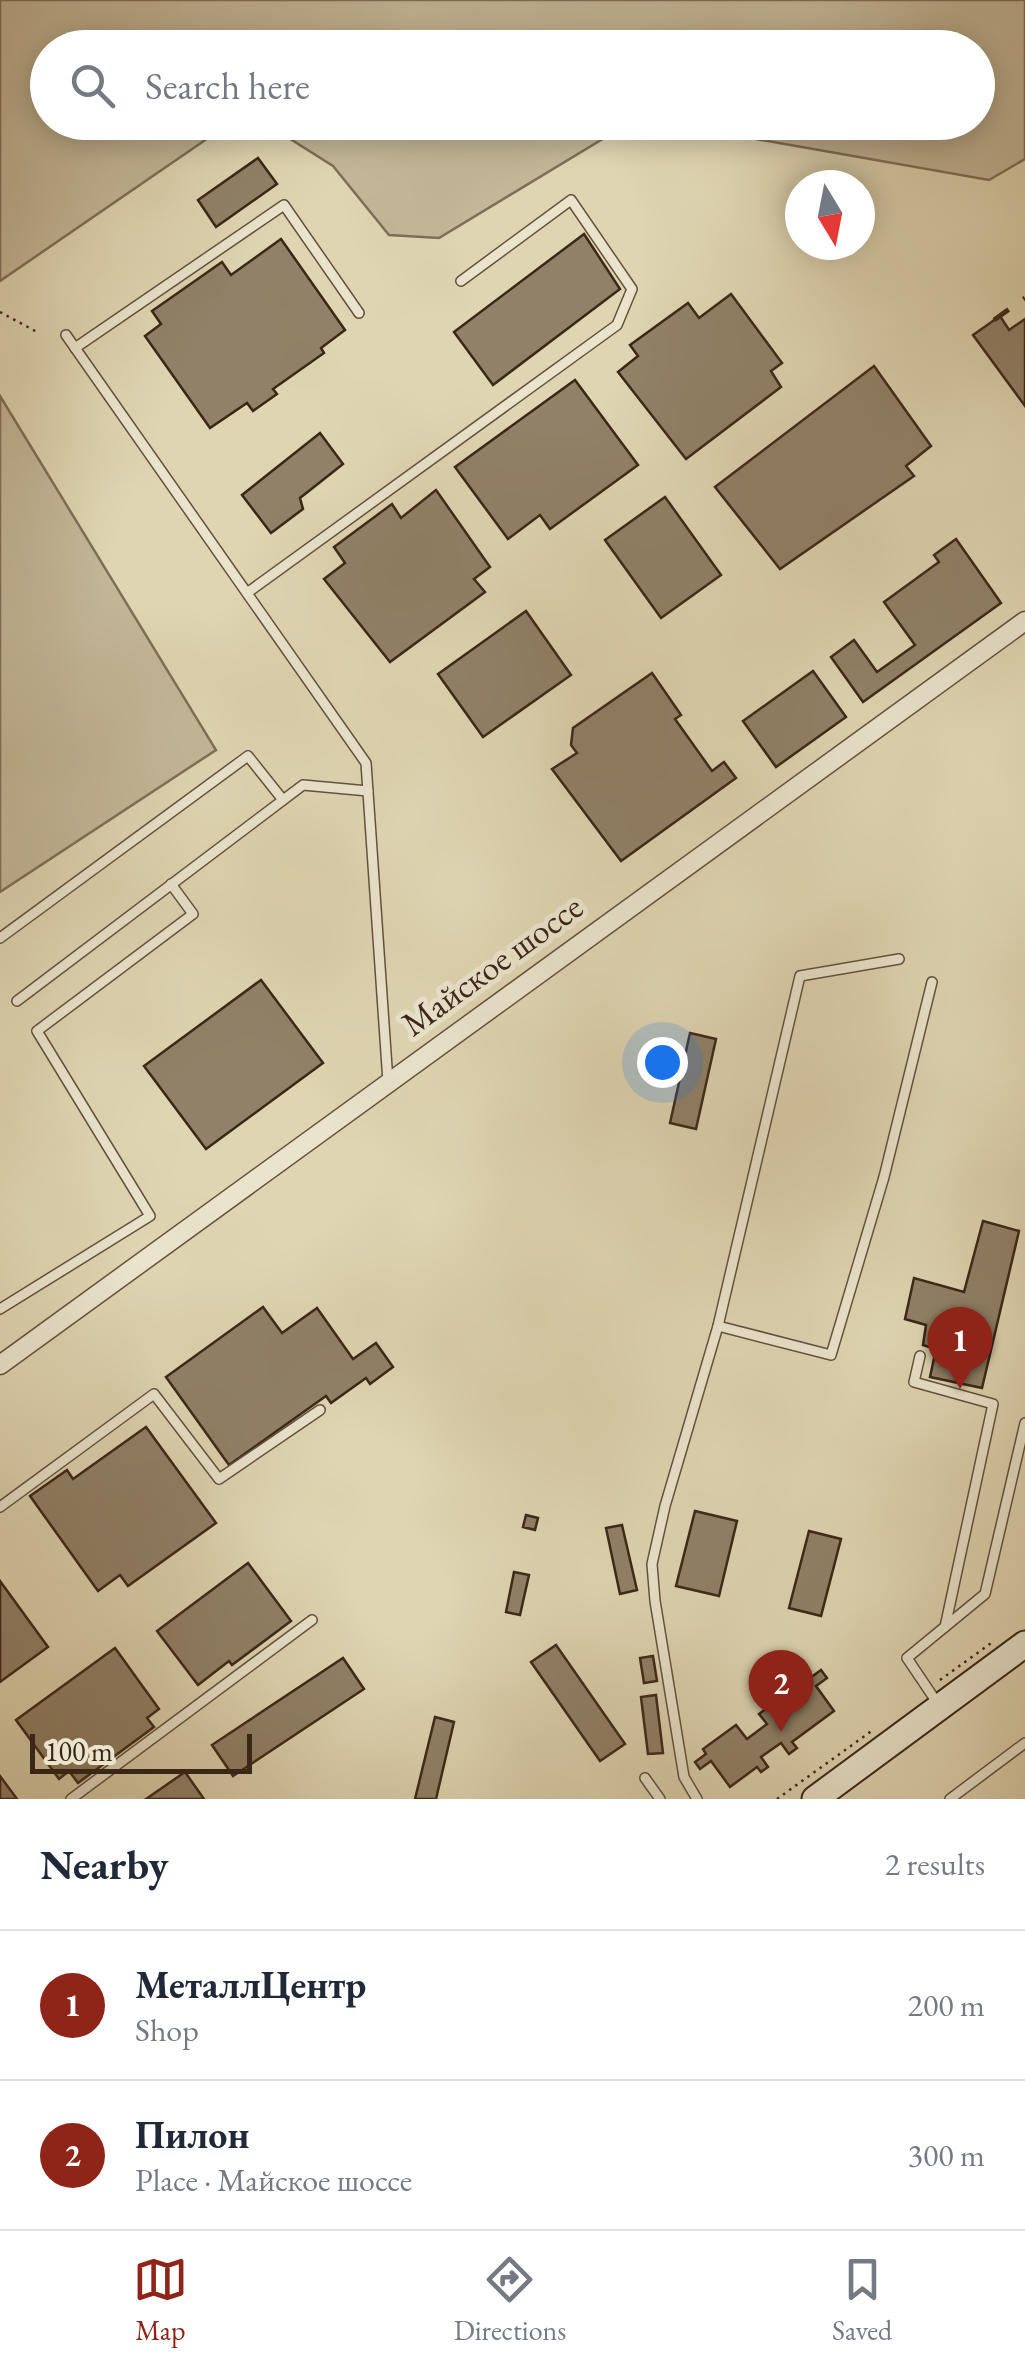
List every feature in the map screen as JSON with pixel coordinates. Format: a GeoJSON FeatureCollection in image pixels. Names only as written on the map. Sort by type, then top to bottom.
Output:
{"type":"FeatureCollection","features":[{"type":"Feature","properties":{"kind":"street","name":"Майское шоссе"},"geometry":{"type":"LineString","coordinates":[[0,1365],[1025,621]]}},
{"type":"Feature","properties":{"kind":"street"},"geometry":{"type":"LineString","coordinates":[[815,1799],[934,1698],[1025,1644]]}},
{"type":"Feature","properties":{"kind":"lane"},"geometry":{"type":"LineString","coordinates":[[247,593],[617,325],[632,289],[571,200],[461,281]]}},
{"type":"Feature","properties":{"kind":"lane"},"geometry":{"type":"LineString","coordinates":[[75,348],[284,205],[359,313]]}},
{"type":"Feature","properties":{"kind":"lane"},"geometry":{"type":"LineString","coordinates":[[66,335],[366,763],[388,1083]]}},
{"type":"Feature","properties":{"kind":"lane"},"geometry":{"type":"LineString","coordinates":[[0,938],[248,756],[283,800]]}},
{"type":"Feature","properties":{"kind":"lane"},"geometry":{"type":"LineString","coordinates":[[16,1000],[303,785],[368,792]]}},
{"type":"Feature","properties":{"kind":"lane"},"geometry":{"type":"LineString","coordinates":[[0,1309],[150,1216],[37,1032],[193,914],[171,884]]}},
{"type":"Feature","properties":{"kind":"lane"},"geometry":{"type":"LineString","coordinates":[[697,1799],[684,1777],[655,1601],[652,1564],[665,1506],[718,1326],[800,976],[899,959]]}},
{"type":"Feature","properties":{"kind":"lane"},"geometry":{"type":"LineString","coordinates":[[718,1326],[831,1355],[884,1177],[932,982]]}},
{"type":"Feature","properties":{"kind":"lane"},"geometry":{"type":"LineString","coordinates":[[920,1356],[914,1382],[993,1404],[945,1627]]}},
{"type":"Feature","properties":{"kind":"lane"},"geometry":{"type":"LineString","coordinates":[[0,1507],[154,1394],[218,1479],[320,1410]]}},
{"type":"Feature","properties":{"kind":"lane"},"geometry":{"type":"LineString","coordinates":[[934,1698],[907,1658],[985,1594],[1025,1423]]}},
{"type":"Feature","properties":{"kind":"lane"},"geometry":{"type":"LineString","coordinates":[[71,1799],[312,1620]]}},
{"type":"Feature","properties":{"kind":"lane"},"geometry":{"type":"LineString","coordinates":[[950,1799],[1025,1743]]}},
{"type":"Feature","properties":{"kind":"lane"},"geometry":{"type":"LineString","coordinates":[[645,1778],[660,1799]]}},
{"type":"Feature","properties":{"kind":"path"},"geometry":{"type":"LineString","coordinates":[[0,312],[37,332]]}},
{"type":"Feature","properties":{"kind":"path"},"geometry":{"type":"LineString","coordinates":[[934,1698],[994,1640]]}},
{"type":"Feature","properties":{"kind":"path"},"geometry":{"type":"LineString","coordinates":[[777,1799],[871,1731]]}},
{"type":"Feature","properties":{"kind":"shaded area"},"geometry":{"type":"Polygon","coordinates":[[[0,0],[1025,0],[1025,159],[989,180],[762,140],[995,140],[995,30],[30,30],[30,140],[205,140],[0,281],[0,0]]]}},
{"type":"Feature","properties":{"kind":"shaded area"},"geometry":{"type":"Polygon","coordinates":[[[292,140],[601,140],[439,238],[389,235],[333,166],[292,140]]]}},
{"type":"Feature","properties":{"kind":"shaded area"},"geometry":{"type":"Polygon","coordinates":[[[0,396],[216,750],[0,892],[0,396]]]}},
{"type":"Feature","properties":{"kind":"building"},"geometry":{"type":"Polygon","coordinates":[[[258,158],[277,184],[216,227],[198,200],[258,158]]]}},
{"type":"Feature","properties":{"kind":"building"},"geometry":{"type":"Polygon","coordinates":[[[584,234],[620,289],[493,385],[454,332],[584,234]]]}},
{"type":"Feature","properties":{"kind":"building"},"geometry":{"type":"Polygon","coordinates":[[[281,239],[345,330],[321,348],[324,353],[273,389],[277,394],[253,411],[247,403],[210,428],[145,336],[161,324],[152,311],[222,262],[231,275],[281,239]]]}},
{"type":"Feature","properties":{"kind":"building"},"geometry":{"type":"Polygon","coordinates":[[[731,294],[782,363],[771,371],[781,387],[686,459],[618,372],[638,356],[630,345],[688,303],[699,318],[731,294]]]}},
{"type":"Feature","properties":{"kind":"building"},"geometry":{"type":"Polygon","coordinates":[[[1000,316],[1009,330],[1025,319],[1025,406],[973,335],[1000,316]]]}},
{"type":"Feature","properties":{"kind":"building"},"geometry":{"type":"Polygon","coordinates":[[[874,366],[931,446],[906,466],[914,476],[780,569],[715,487],[874,366]]]}},
{"type":"Feature","properties":{"kind":"building"},"geometry":{"type":"Polygon","coordinates":[[[575,380],[638,465],[550,529],[540,515],[508,539],[455,467],[575,380]]]}},
{"type":"Feature","properties":{"kind":"building"},"geometry":{"type":"Polygon","coordinates":[[[320,433],[343,464],[300,498],[303,509],[271,533],[242,495],[320,433]]]}},
{"type":"Feature","properties":{"kind":"building"},"geometry":{"type":"Polygon","coordinates":[[[436,490],[490,567],[474,579],[485,592],[390,662],[324,579],[345,563],[334,547],[392,504],[401,518],[436,490]]]}},
{"type":"Feature","properties":{"kind":"building"},"geometry":{"type":"Polygon","coordinates":[[[665,497],[721,575],[661,618],[605,540],[665,497]]]}},
{"type":"Feature","properties":{"kind":"building"},"geometry":{"type":"Polygon","coordinates":[[[956,539],[1001,603],[863,702],[831,657],[854,640],[877,672],[915,645],[884,602],[939,562],[934,555],[956,539]]]}},
{"type":"Feature","properties":{"kind":"building"},"geometry":{"type":"Polygon","coordinates":[[[526,611],[571,675],[483,737],[438,674],[526,611]]]}},
{"type":"Feature","properties":{"kind":"building"},"geometry":{"type":"Polygon","coordinates":[[[813,671],[846,717],[776,767],[743,721],[813,671]]]}},
{"type":"Feature","properties":{"kind":"building"},"geometry":{"type":"Polygon","coordinates":[[[652,673],[681,715],[675,719],[712,771],[724,762],[736,778],[621,861],[552,769],[577,753],[571,745],[573,728],[652,673]]]}},
{"type":"Feature","properties":{"kind":"building"},"geometry":{"type":"Polygon","coordinates":[[[261,980],[323,1063],[206,1149],[144,1066],[261,980]]]}},
{"type":"Feature","properties":{"kind":"building"},"geometry":{"type":"Polygon","coordinates":[[[690,1033],[716,1039],[696,1129],[670,1123],[690,1033]]]}},
{"type":"Feature","properties":{"kind":"building"},"geometry":{"type":"Polygon","coordinates":[[[983,1221],[1019,1231],[982,1388],[930,1377],[936,1349],[923,1345],[926,1325],[905,1319],[914,1278],[964,1292],[983,1221]]]}},
{"type":"Feature","properties":{"kind":"building"},"geometry":{"type":"Polygon","coordinates":[[[263,1307],[282,1333],[317,1308],[353,1359],[376,1343],[393,1367],[370,1384],[366,1378],[331,1403],[326,1396],[229,1465],[166,1377],[263,1307]]]}},
{"type":"Feature","properties":{"kind":"building"},"geometry":{"type":"Polygon","coordinates":[[[146,1427],[216,1523],[128,1586],[120,1575],[98,1591],[30,1496],[67,1470],[73,1479],[146,1427]]]}},
{"type":"Feature","properties":{"kind":"building"},"geometry":{"type":"Polygon","coordinates":[[[695,1511],[737,1521],[719,1596],[676,1586],[695,1511]]]}},
{"type":"Feature","properties":{"kind":"building"},"geometry":{"type":"Polygon","coordinates":[[[526,1515],[538,1518],[535,1530],[523,1527],[526,1515]]]}},
{"type":"Feature","properties":{"kind":"building"},"geometry":{"type":"Polygon","coordinates":[[[622,1525],[637,1590],[620,1594],[606,1528],[622,1525]]]}},
{"type":"Feature","properties":{"kind":"building"},"geometry":{"type":"Polygon","coordinates":[[[809,1531],[841,1539],[821,1616],[789,1608],[809,1531]]]}},
{"type":"Feature","properties":{"kind":"building"},"geometry":{"type":"Polygon","coordinates":[[[248,1563],[291,1621],[198,1685],[157,1631],[248,1563]]]}},
{"type":"Feature","properties":{"kind":"building"},"geometry":{"type":"Polygon","coordinates":[[[514,1572],[529,1575],[520,1615],[506,1612],[514,1572]]]}},
{"type":"Feature","properties":{"kind":"building"},"geometry":{"type":"Polygon","coordinates":[[[0,1581],[48,1647],[0,1682],[0,1581]]]}},
{"type":"Feature","properties":{"kind":"building"},"geometry":{"type":"Polygon","coordinates":[[[556,1645],[625,1744],[600,1761],[531,1662],[556,1645]]]}},
{"type":"Feature","properties":{"kind":"building"},"geometry":{"type":"Polygon","coordinates":[[[115,1648],[159,1709],[147,1718],[154,1727],[78,1783],[69,1771],[59,1779],[16,1720],[115,1648]]]}},
{"type":"Feature","properties":{"kind":"building"},"geometry":{"type":"Polygon","coordinates":[[[653,1656],[657,1681],[644,1683],[640,1658],[653,1656]]]}},
{"type":"Feature","properties":{"kind":"building"},"geometry":{"type":"Polygon","coordinates":[[[343,1658],[364,1689],[233,1776],[212,1745],[343,1658]]]}},
{"type":"Feature","properties":{"kind":"building"},"geometry":{"type":"Polygon","coordinates":[[[821,1670],[827,1678],[816,1686],[834,1711],[792,1742],[797,1748],[789,1754],[781,1743],[761,1757],[768,1767],[761,1772],[757,1767],[730,1787],[711,1761],[700,1769],[695,1762],[706,1754],[703,1749],[736,1725],[747,1739],[767,1724],[759,1714],[781,1698],[777,1693],[805,1672],[810,1678],[821,1670]]]}},
{"type":"Feature","properties":{"kind":"building"},"geometry":{"type":"Polygon","coordinates":[[[656,1695],[663,1753],[648,1754],[641,1697],[656,1695]]]}},
{"type":"Feature","properties":{"kind":"building"},"geometry":{"type":"Polygon","coordinates":[[[435,1717],[454,1722],[436,1799],[415,1799],[435,1717]]]}},
{"type":"Feature","properties":{"kind":"building"},"geometry":{"type":"Polygon","coordinates":[[[185,1772],[204,1799],[146,1799],[185,1772]]]}},
{"type":"Feature","properties":{"kind":"building"},"geometry":{"type":"Polygon","coordinates":[[[0,1776],[17,1799],[0,1799],[0,1776]]]}},
{"type":"Feature","properties":{"kind":"railway"},"geometry":{"type":"LineString","coordinates":[[994,320],[1025,298]]}},
{"type":"Feature","properties":{"kind":"place","name":"МеталлЦентр"},"geometry":{"type":"Point","coordinates":[960,1389]}},
{"type":"Feature","properties":{"kind":"place","name":"Пилон"},"geometry":{"type":"Point","coordinates":[781,1732]}}]}
